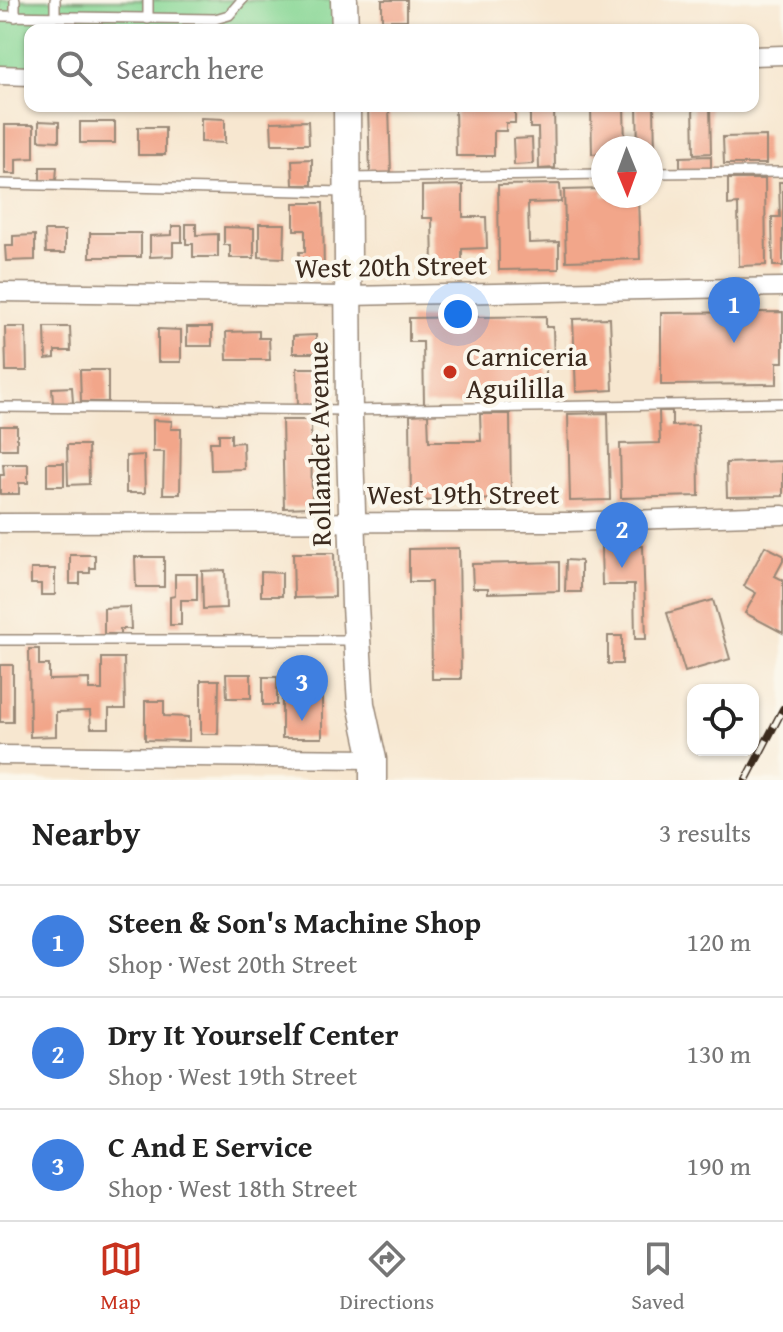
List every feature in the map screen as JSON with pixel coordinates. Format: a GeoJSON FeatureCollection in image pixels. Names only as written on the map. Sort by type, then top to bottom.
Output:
{"type":"FeatureCollection","features":[{"type":"Feature","properties":{"kind":"street"},"geometry":{"type":"LineString","coordinates":[[344,0],[345,24]]}},
{"type":"Feature","properties":{"kind":"street"},"geometry":{"type":"LineString","coordinates":[[759,56],[783,55]]}},
{"type":"Feature","properties":{"kind":"street"},"geometry":{"type":"LineString","coordinates":[[0,75],[24,76]]}},
{"type":"Feature","properties":{"kind":"street","name":"Rollandet Avenue"},"geometry":{"type":"LineString","coordinates":[[347,112],[349,410],[356,640],[361,704],[373,770]]}},
{"type":"Feature","properties":{"kind":"street","name":"West 20th Street"},"geometry":{"type":"LineString","coordinates":[[0,292],[349,296],[783,287]]}},
{"type":"Feature","properties":{"kind":"street","name":"West 19th Street"},"geometry":{"type":"LineString","coordinates":[[0,523],[569,522],[783,515]]}},
{"type":"Feature","properties":{"kind":"street"},"geometry":{"type":"LineString","coordinates":[[0,755],[373,770]]}},
{"type":"Feature","properties":{"kind":"lane"},"geometry":{"type":"LineString","coordinates":[[15,0],[15,17]]}},
{"type":"Feature","properties":{"kind":"lane"},"geometry":{"type":"LineString","coordinates":[[55,0],[55,17]]}},
{"type":"Feature","properties":{"kind":"lane"},"geometry":{"type":"LineString","coordinates":[[148,0],[148,19]]}},
{"type":"Feature","properties":{"kind":"lane"},"geometry":{"type":"LineString","coordinates":[[0,16],[215,19],[229,15],[242,0]]}},
{"type":"Feature","properties":{"kind":"lane"},"geometry":{"type":"LineString","coordinates":[[663,173],[783,172]]}},
{"type":"Feature","properties":{"kind":"lane"},"geometry":{"type":"LineString","coordinates":[[0,184],[349,185],[591,175]]}},
{"type":"Feature","properties":{"kind":"lane"},"geometry":{"type":"LineString","coordinates":[[0,407],[349,410],[783,403]]}},
{"type":"Feature","properties":{"kind":"lane"},"geometry":{"type":"LineString","coordinates":[[0,640],[356,640]]}},
{"type":"Feature","properties":{"kind":"green space"},"geometry":{"type":"Polygon","coordinates":[[[0,0],[344,0],[345,24],[24,24],[24,76],[0,75],[0,0]]]}},
{"type":"Feature","properties":{"kind":"building"},"geometry":{"type":"Polygon","coordinates":[[[382,0],[407,0],[407,20],[382,20],[382,0]]]}},
{"type":"Feature","properties":{"kind":"building"},"geometry":{"type":"Polygon","coordinates":[[[368,112],[389,112],[391,174],[370,175],[368,112]]]}},
{"type":"Feature","properties":{"kind":"building"},"geometry":{"type":"Polygon","coordinates":[[[455,112],[515,112],[515,123],[506,123],[506,131],[494,131],[494,156],[456,156],[455,112]]]}},
{"type":"Feature","properties":{"kind":"building"},"geometry":{"type":"Polygon","coordinates":[[[530,112],[554,112],[555,168],[539,169],[538,128],[530,128],[530,112]]]}},
{"type":"Feature","properties":{"kind":"building"},"geometry":{"type":"Polygon","coordinates":[[[591,112],[624,112],[625,136],[592,136],[591,112]]]}},
{"type":"Feature","properties":{"kind":"building"},"geometry":{"type":"Polygon","coordinates":[[[637,112],[654,112],[655,136],[638,136],[637,112]]]}},
{"type":"Feature","properties":{"kind":"building"},"geometry":{"type":"Polygon","coordinates":[[[693,112],[710,112],[711,153],[694,154],[693,112]]]}},
{"type":"Feature","properties":{"kind":"building"},"geometry":{"type":"Polygon","coordinates":[[[201,118],[225,119],[225,143],[201,142],[201,118]]]}},
{"type":"Feature","properties":{"kind":"building"},"geometry":{"type":"Polygon","coordinates":[[[39,121],[59,122],[59,141],[39,140],[39,121]]]}},
{"type":"Feature","properties":{"kind":"building"},"geometry":{"type":"Polygon","coordinates":[[[308,121],[309,144],[272,144],[271,122],[308,121]]]}},
{"type":"Feature","properties":{"kind":"building"},"geometry":{"type":"Polygon","coordinates":[[[80,122],[115,122],[115,143],[80,143],[80,122]]]}},
{"type":"Feature","properties":{"kind":"building"},"geometry":{"type":"Polygon","coordinates":[[[5,125],[34,125],[34,158],[16,159],[16,174],[5,174],[5,125]]]}},
{"type":"Feature","properties":{"kind":"building"},"geometry":{"type":"Polygon","coordinates":[[[138,127],[165,127],[165,155],[138,155],[138,127]]]}},
{"type":"Feature","properties":{"kind":"building"},"geometry":{"type":"Polygon","coordinates":[[[766,136],[766,164],[724,164],[723,137],[766,136]]]}},
{"type":"Feature","properties":{"kind":"building"},"geometry":{"type":"Polygon","coordinates":[[[532,138],[533,164],[514,165],[513,139],[532,138]]]}},
{"type":"Feature","properties":{"kind":"building"},"geometry":{"type":"Polygon","coordinates":[[[711,156],[711,170],[680,171],[680,157],[711,156]]]}},
{"type":"Feature","properties":{"kind":"building"},"geometry":{"type":"Polygon","coordinates":[[[312,159],[312,185],[293,185],[292,160],[312,159]]]}},
{"type":"Feature","properties":{"kind":"building"},"geometry":{"type":"Polygon","coordinates":[[[40,167],[57,167],[56,180],[40,180],[40,167]]]}},
{"type":"Feature","properties":{"kind":"building"},"geometry":{"type":"Polygon","coordinates":[[[728,179],[765,179],[766,265],[739,266],[738,204],[728,205],[728,179]]]}},
{"type":"Feature","properties":{"kind":"building"},"geometry":{"type":"Polygon","coordinates":[[[779,182],[783,182],[783,266],[773,266],[772,217],[780,217],[779,182]]]}},
{"type":"Feature","properties":{"kind":"building"},"geometry":{"type":"Polygon","coordinates":[[[560,184],[561,202],[528,203],[529,243],[559,242],[559,269],[499,270],[498,185],[560,184]]]}},
{"type":"Feature","properties":{"kind":"building"},"geometry":{"type":"Polygon","coordinates":[[[463,185],[463,217],[486,217],[487,248],[462,249],[462,267],[433,267],[432,218],[422,218],[422,186],[463,185]]]}},
{"type":"Feature","properties":{"kind":"building"},"geometry":{"type":"Polygon","coordinates":[[[591,189],[591,208],[638,208],[640,259],[566,261],[564,190],[591,189]]]}},
{"type":"Feature","properties":{"kind":"building"},"geometry":{"type":"Polygon","coordinates":[[[294,203],[323,203],[324,275],[299,275],[299,252],[305,252],[305,230],[294,230],[294,203]]]}},
{"type":"Feature","properties":{"kind":"building"},"geometry":{"type":"Polygon","coordinates":[[[186,224],[196,224],[196,235],[218,234],[218,257],[193,257],[193,244],[186,244],[186,224]]]}},
{"type":"Feature","properties":{"kind":"building"},"geometry":{"type":"Polygon","coordinates":[[[259,224],[285,224],[284,258],[259,257],[259,224]]]}},
{"type":"Feature","properties":{"kind":"building"},"geometry":{"type":"Polygon","coordinates":[[[172,226],[182,226],[182,242],[173,242],[173,256],[150,257],[150,236],[172,235],[172,226]]]}},
{"type":"Feature","properties":{"kind":"building"},"geometry":{"type":"Polygon","coordinates":[[[224,227],[254,228],[254,258],[230,258],[230,245],[224,245],[224,227]]]}},
{"type":"Feature","properties":{"kind":"building"},"geometry":{"type":"Polygon","coordinates":[[[45,231],[65,231],[65,253],[46,253],[45,231]]]}},
{"type":"Feature","properties":{"kind":"building"},"geometry":{"type":"Polygon","coordinates":[[[90,233],[141,233],[141,257],[90,257],[90,233]]]}},
{"type":"Feature","properties":{"kind":"building"},"geometry":{"type":"Polygon","coordinates":[[[35,235],[35,260],[6,261],[5,246],[13,246],[13,236],[35,235]]]}},
{"type":"Feature","properties":{"kind":"building"},"geometry":{"type":"Polygon","coordinates":[[[783,312],[783,362],[777,362],[777,384],[661,385],[661,313],[783,312]]]}},
{"type":"Feature","properties":{"kind":"building"},"geometry":{"type":"Polygon","coordinates":[[[546,316],[546,327],[553,327],[554,363],[546,364],[546,381],[534,382],[535,403],[424,405],[423,342],[409,342],[409,318],[546,316]]]}},
{"type":"Feature","properties":{"kind":"building"},"geometry":{"type":"Polygon","coordinates":[[[610,318],[613,390],[576,392],[573,319],[610,318]]]}},
{"type":"Feature","properties":{"kind":"building"},"geometry":{"type":"Polygon","coordinates":[[[5,327],[26,327],[27,371],[6,371],[5,327]]]}},
{"type":"Feature","properties":{"kind":"building"},"geometry":{"type":"Polygon","coordinates":[[[45,327],[70,327],[71,351],[55,351],[55,358],[46,359],[45,327]]]}},
{"type":"Feature","properties":{"kind":"building"},"geometry":{"type":"Polygon","coordinates":[[[187,327],[212,327],[212,346],[187,346],[187,327]]]}},
{"type":"Feature","properties":{"kind":"building"},"geometry":{"type":"Polygon","coordinates":[[[158,329],[181,330],[181,362],[158,362],[158,329]]]}},
{"type":"Feature","properties":{"kind":"building"},"geometry":{"type":"Polygon","coordinates":[[[259,331],[259,338],[269,338],[270,360],[227,360],[226,332],[259,331]]]}},
{"type":"Feature","properties":{"kind":"building"},"geometry":{"type":"Polygon","coordinates":[[[316,335],[316,353],[293,353],[293,336],[316,335]]]}},
{"type":"Feature","properties":{"kind":"building"},"geometry":{"type":"Polygon","coordinates":[[[297,368],[318,368],[318,404],[298,405],[297,368]]]}},
{"type":"Feature","properties":{"kind":"building"},"geometry":{"type":"Polygon","coordinates":[[[80,370],[108,370],[108,402],[81,402],[80,370]]]}},
{"type":"Feature","properties":{"kind":"building"},"geometry":{"type":"Polygon","coordinates":[[[72,387],[73,403],[53,403],[52,388],[72,387]]]}},
{"type":"Feature","properties":{"kind":"building"},"geometry":{"type":"Polygon","coordinates":[[[659,411],[672,411],[672,426],[698,425],[699,496],[621,498],[620,444],[660,443],[659,411]]]}},
{"type":"Feature","properties":{"kind":"building"},"geometry":{"type":"Polygon","coordinates":[[[608,413],[610,500],[570,501],[568,414],[608,413]]]}},
{"type":"Feature","properties":{"kind":"building"},"geometry":{"type":"Polygon","coordinates":[[[428,414],[429,441],[481,441],[480,414],[510,414],[511,499],[411,501],[410,415],[428,414]]]}},
{"type":"Feature","properties":{"kind":"building"},"geometry":{"type":"Polygon","coordinates":[[[153,420],[172,421],[171,429],[181,429],[180,494],[163,494],[164,452],[153,452],[153,420]]]}},
{"type":"Feature","properties":{"kind":"building"},"geometry":{"type":"Polygon","coordinates":[[[282,420],[311,420],[312,507],[284,508],[282,420]]]}},
{"type":"Feature","properties":{"kind":"building"},"geometry":{"type":"Polygon","coordinates":[[[0,426],[17,426],[17,449],[0,449],[0,426]]]}},
{"type":"Feature","properties":{"kind":"building"},"geometry":{"type":"Polygon","coordinates":[[[219,434],[231,434],[231,443],[243,442],[244,469],[211,470],[210,442],[219,442],[219,434]]]}},
{"type":"Feature","properties":{"kind":"building"},"geometry":{"type":"Polygon","coordinates":[[[67,445],[88,445],[89,484],[68,485],[67,445]]]}},
{"type":"Feature","properties":{"kind":"building"},"geometry":{"type":"Polygon","coordinates":[[[144,455],[145,493],[126,493],[126,456],[144,455]]]}},
{"type":"Feature","properties":{"kind":"building"},"geometry":{"type":"Polygon","coordinates":[[[783,461],[783,496],[727,497],[726,463],[783,461]]]}},
{"type":"Feature","properties":{"kind":"building"},"geometry":{"type":"Polygon","coordinates":[[[47,463],[64,463],[64,486],[47,486],[47,463]]]}},
{"type":"Feature","properties":{"kind":"building"},"geometry":{"type":"Polygon","coordinates":[[[3,464],[28,464],[28,483],[19,483],[19,494],[0,494],[3,464]]]}},
{"type":"Feature","properties":{"kind":"building"},"geometry":{"type":"Polygon","coordinates":[[[643,546],[646,639],[635,639],[634,585],[602,585],[601,547],[643,546]]]}},
{"type":"Feature","properties":{"kind":"building"},"geometry":{"type":"Polygon","coordinates":[[[765,546],[783,555],[775,576],[783,580],[783,633],[745,613],[756,593],[744,586],[765,546]]]}},
{"type":"Feature","properties":{"kind":"building"},"geometry":{"type":"Polygon","coordinates":[[[459,548],[461,679],[432,679],[431,582],[409,582],[409,549],[459,548]]]}},
{"type":"Feature","properties":{"kind":"building"},"geometry":{"type":"Polygon","coordinates":[[[293,553],[334,553],[335,597],[294,598],[293,553]]]}},
{"type":"Feature","properties":{"kind":"building"},"geometry":{"type":"Polygon","coordinates":[[[70,555],[95,555],[95,568],[90,568],[90,573],[80,573],[80,584],[70,584],[70,555]]]}},
{"type":"Feature","properties":{"kind":"building"},"geometry":{"type":"Polygon","coordinates":[[[135,557],[164,557],[164,587],[136,587],[135,557]]]}},
{"type":"Feature","properties":{"kind":"building"},"geometry":{"type":"Polygon","coordinates":[[[566,560],[581,561],[581,592],[565,592],[566,560]]]}},
{"type":"Feature","properties":{"kind":"building"},"geometry":{"type":"Polygon","coordinates":[[[559,562],[559,591],[488,593],[488,588],[473,588],[472,564],[559,562]]]}},
{"type":"Feature","properties":{"kind":"building"},"geometry":{"type":"Polygon","coordinates":[[[31,569],[55,569],[55,595],[41,595],[41,584],[31,584],[31,569]]]}},
{"type":"Feature","properties":{"kind":"building"},"geometry":{"type":"Polygon","coordinates":[[[225,570],[226,608],[203,609],[202,571],[225,570]]]}},
{"type":"Feature","properties":{"kind":"building"},"geometry":{"type":"Polygon","coordinates":[[[261,572],[282,573],[282,596],[261,596],[261,572]]]}},
{"type":"Feature","properties":{"kind":"building"},"geometry":{"type":"Polygon","coordinates":[[[175,574],[197,574],[197,600],[181,600],[181,625],[170,625],[170,597],[175,596],[175,574]]]}},
{"type":"Feature","properties":{"kind":"building"},"geometry":{"type":"Polygon","coordinates":[[[713,600],[730,659],[685,672],[667,613],[713,600]]]}},
{"type":"Feature","properties":{"kind":"building"},"geometry":{"type":"Polygon","coordinates":[[[130,607],[131,629],[120,629],[120,634],[104,634],[104,608],[130,607]]]}},
{"type":"Feature","properties":{"kind":"building"},"geometry":{"type":"Polygon","coordinates":[[[608,636],[622,636],[622,664],[608,664],[608,636]]]}},
{"type":"Feature","properties":{"kind":"building"},"geometry":{"type":"Polygon","coordinates":[[[29,649],[39,649],[39,665],[49,665],[49,680],[89,679],[89,690],[102,690],[102,658],[124,658],[125,709],[109,709],[109,728],[91,728],[90,711],[56,712],[56,736],[30,737],[29,649]]]}},
{"type":"Feature","properties":{"kind":"building"},"geometry":{"type":"Polygon","coordinates":[[[0,665],[13,665],[13,722],[0,722],[0,665]]]}},
{"type":"Feature","properties":{"kind":"building"},"geometry":{"type":"Polygon","coordinates":[[[226,674],[251,674],[251,698],[227,698],[226,674]]]}},
{"type":"Feature","properties":{"kind":"building"},"geometry":{"type":"Polygon","coordinates":[[[263,677],[277,677],[277,705],[263,705],[263,677]]]}},
{"type":"Feature","properties":{"kind":"building"},"geometry":{"type":"Polygon","coordinates":[[[201,680],[219,680],[218,734],[201,734],[201,680]]]}},
{"type":"Feature","properties":{"kind":"building"},"geometry":{"type":"Polygon","coordinates":[[[282,696],[322,697],[322,738],[282,738],[282,696]]]}},
{"type":"Feature","properties":{"kind":"building"},"geometry":{"type":"Polygon","coordinates":[[[145,701],[164,701],[164,716],[189,717],[189,741],[145,740],[145,701]]]}},
{"type":"Feature","properties":{"kind":"railway"},"geometry":{"type":"LineString","coordinates":[[746,780],[783,709]]}},
{"type":"Feature","properties":{"kind":"place","name":"Steen & Son's Machine Shop"},"geometry":{"type":"Point","coordinates":[734,343]}},
{"type":"Feature","properties":{"kind":"place","name":"Carniceria Aguililla"},"geometry":{"type":"Point","coordinates":[450,372]}},
{"type":"Feature","properties":{"kind":"place","name":"Dry It Yourself Center"},"geometry":{"type":"Point","coordinates":[622,568]}},
{"type":"Feature","properties":{"kind":"place","name":"C And E Service"},"geometry":{"type":"Point","coordinates":[302,721]}}]}
